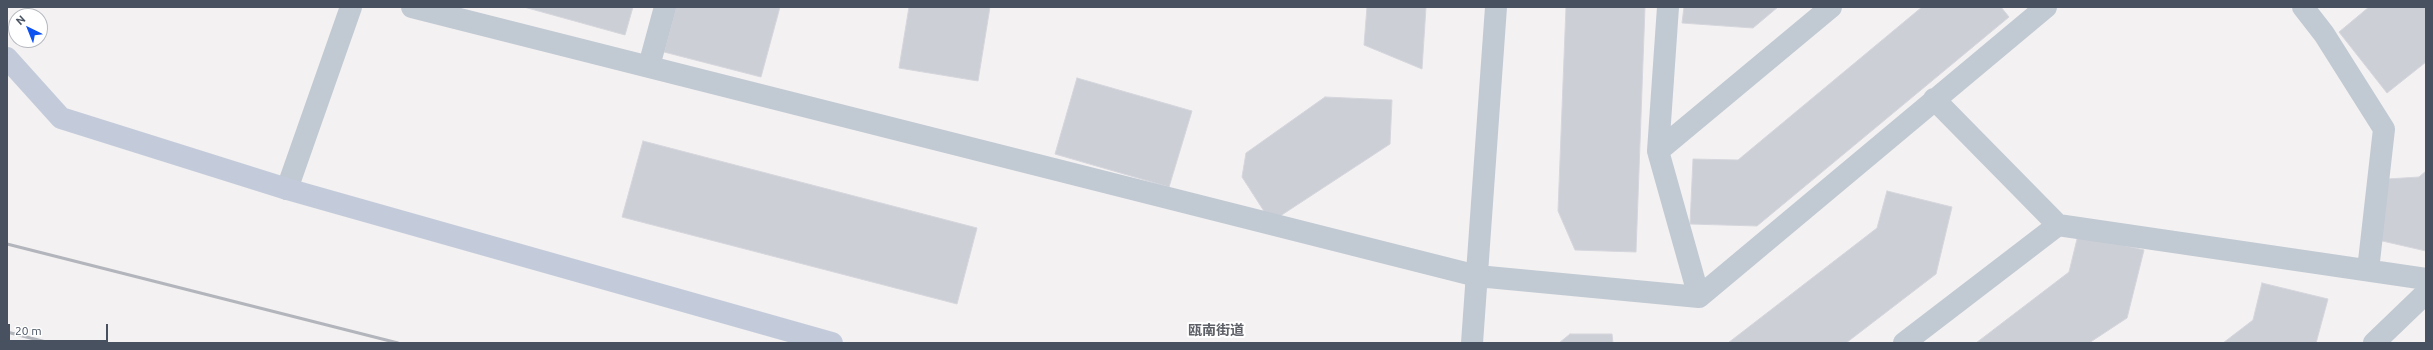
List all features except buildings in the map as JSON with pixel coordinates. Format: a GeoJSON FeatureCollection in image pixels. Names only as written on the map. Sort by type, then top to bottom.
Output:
{"type":"FeatureCollection","features":[{"type":"Feature","properties":{"kind":"street"},"geometry":{"type":"LineString","coordinates":[[287,189],[351,7]]}},
{"type":"Feature","properties":{"kind":"street"},"geometry":{"type":"LineString","coordinates":[[412,7],[1477,276],[1699,297],[1934,98],[2046,7]]}},
{"type":"Feature","properties":{"kind":"street"},"geometry":{"type":"LineString","coordinates":[[649,66],[665,7]]}},
{"type":"Feature","properties":{"kind":"street"},"geometry":{"type":"LineString","coordinates":[[1472,343],[1496,7]]}},
{"type":"Feature","properties":{"kind":"street"},"geometry":{"type":"LineString","coordinates":[[1668,7],[1658,152],[1699,297]]}},
{"type":"Feature","properties":{"kind":"street"},"geometry":{"type":"LineString","coordinates":[[1658,152],[1831,7]]}},
{"type":"Feature","properties":{"kind":"street"},"geometry":{"type":"LineString","coordinates":[[2303,7],[2324,34],[2384,129],[2368,270]]}},
{"type":"Feature","properties":{"kind":"street"},"geometry":{"type":"LineString","coordinates":[[7,58],[61,118],[287,189],[832,343]]}},
{"type":"Feature","properties":{"kind":"street"},"geometry":{"type":"LineString","coordinates":[[1934,98],[2058,225],[2426,279]]}},
{"type":"Feature","properties":{"kind":"street"},"geometry":{"type":"LineString","coordinates":[[1904,343],[2058,225]]}},
{"type":"Feature","properties":{"kind":"street"},"geometry":{"type":"LineString","coordinates":[[2374,343],[2426,293]]}},
{"type":"Feature","properties":{"kind":"railway"},"geometry":{"type":"LineString","coordinates":[[7,244],[398,343]]}},
{"type":"Feature","properties":{"kind":"railway"},"geometry":{"type":"LineString","coordinates":[[7,332],[50,343]]}},
{"type":"Feature","properties":{"kind":"district","name":"瓯南街道"},"geometry":{"type":"Point","coordinates":[1216,330]}}]}
